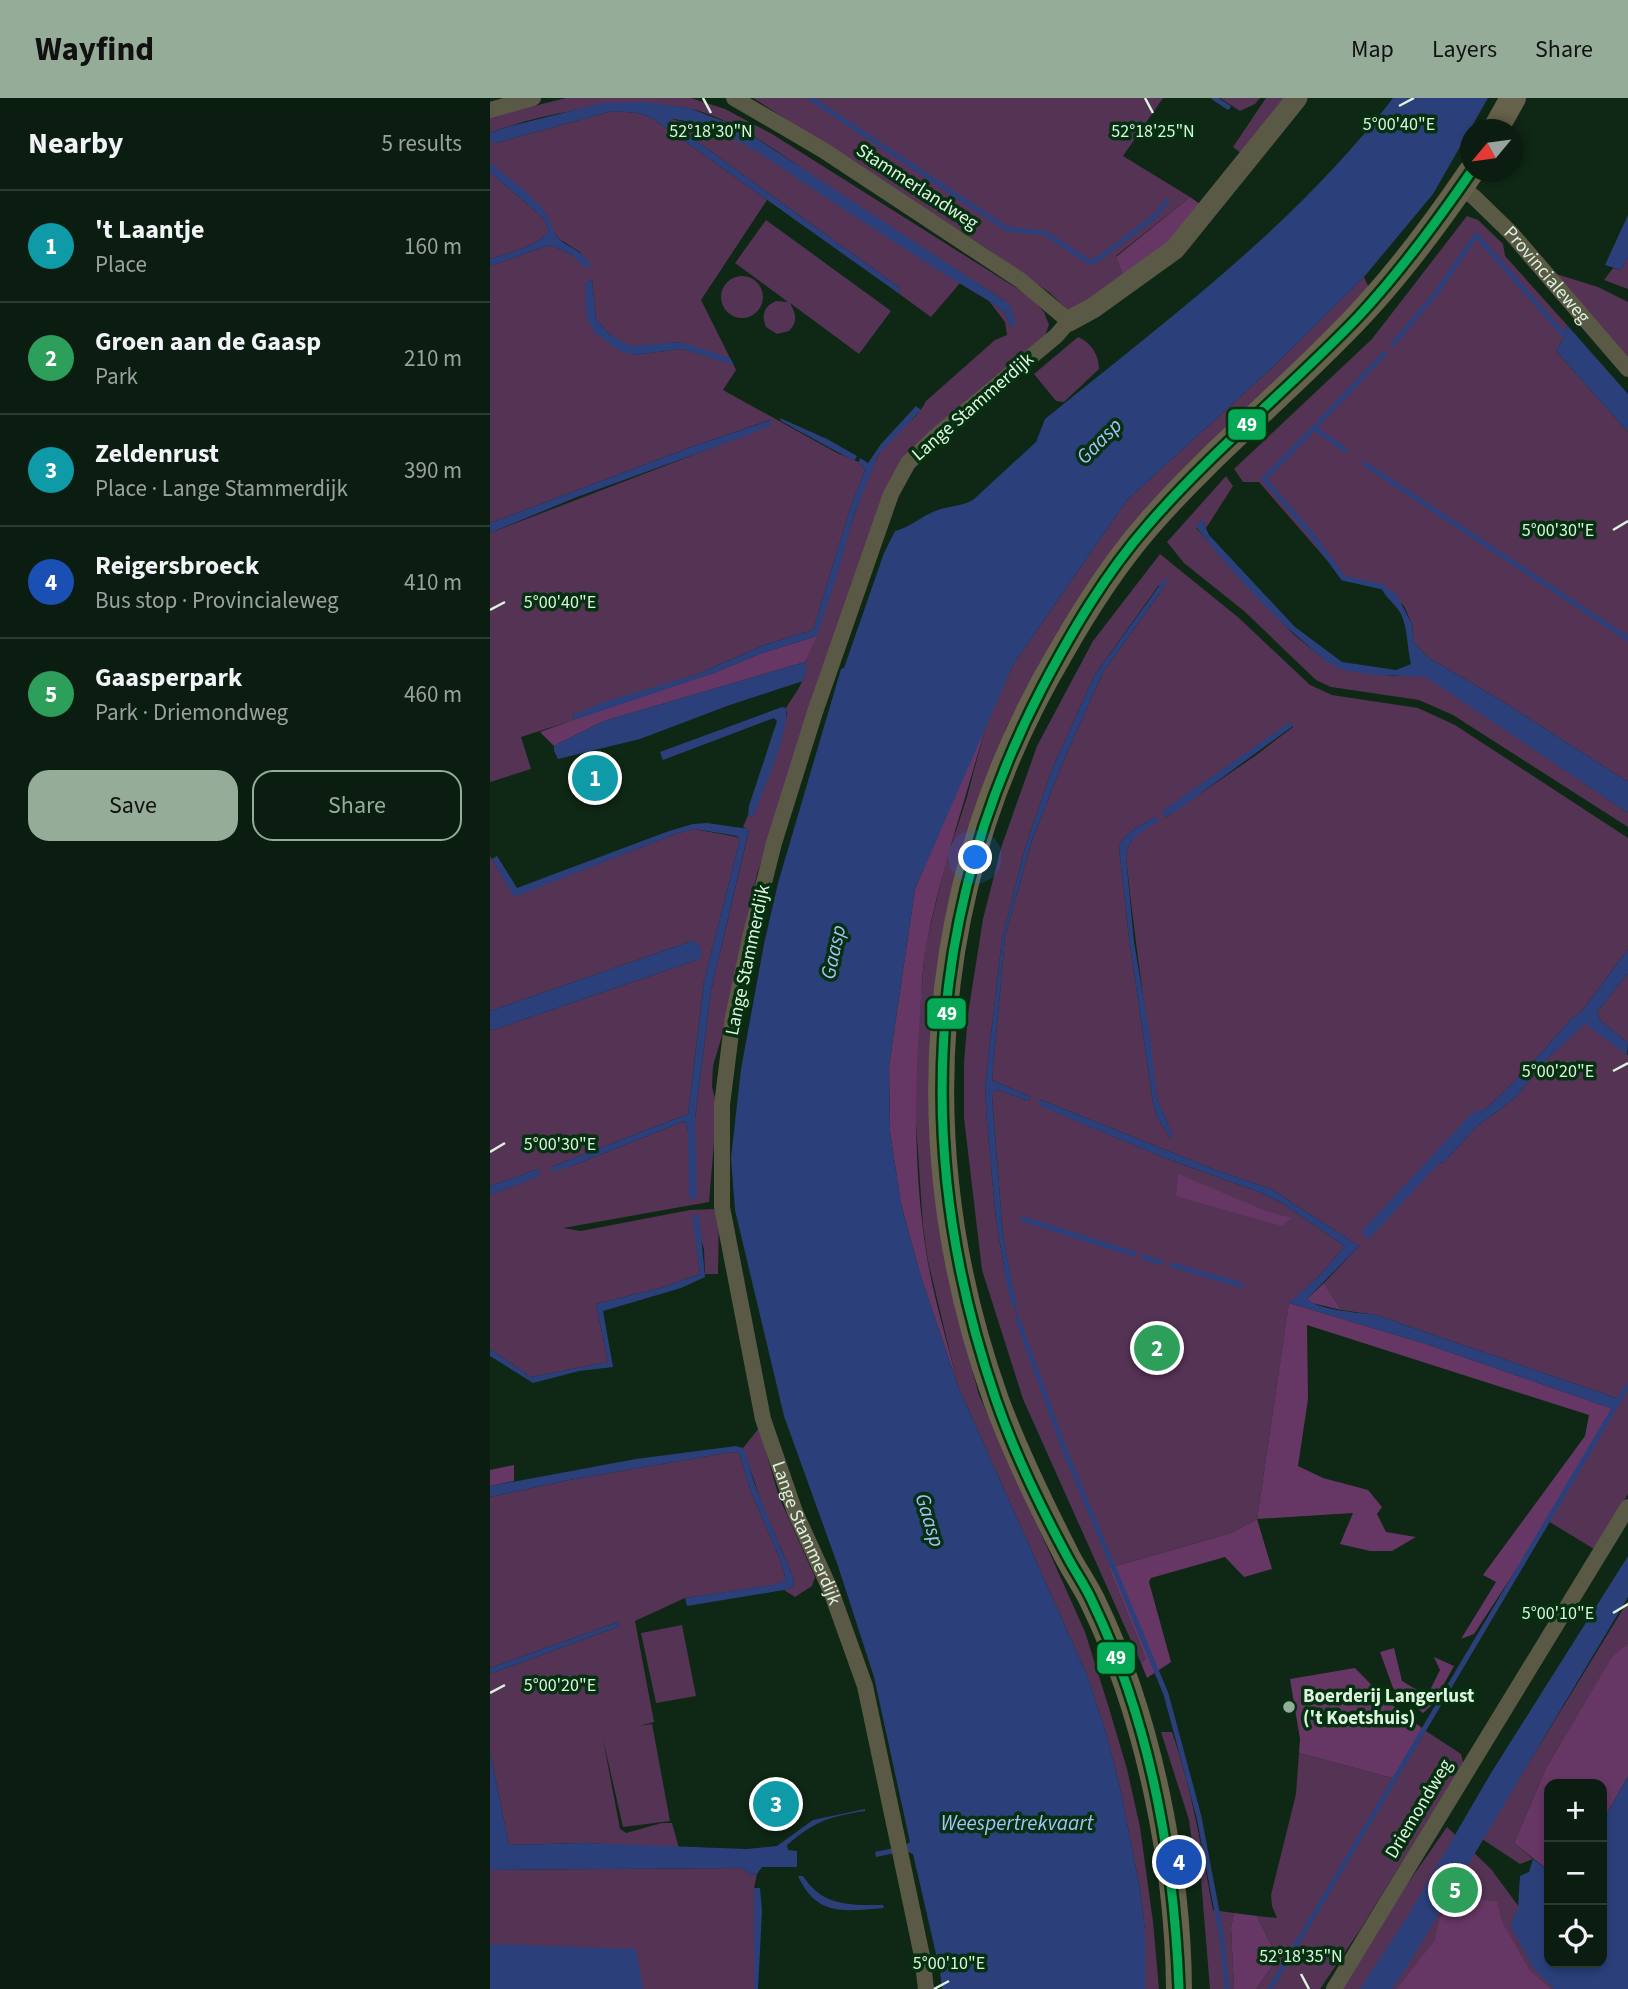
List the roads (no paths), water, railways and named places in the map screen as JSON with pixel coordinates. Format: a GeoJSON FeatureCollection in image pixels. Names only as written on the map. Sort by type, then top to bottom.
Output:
{"type":"FeatureCollection","features":[{"type":"Feature","properties":{"kind":"main road"},"geometry":{"type":"LineString","coordinates":[[1501,119],[1513,98]]}},
{"type":"Feature","properties":{"kind":"main road","name":"Provincialeweg"},"geometry":{"type":"LineString","coordinates":[[1179,1989],[1168,1863],[1162,1820],[1146,1751],[1115,1656],[1093,1602],[1070,1561],[1008,1432],[971,1321],[948,1215],[942,1155],[940,1053],[943,1011],[960,911],[990,801],[1031,703],[1076,625],[1155,518],[1379,295],[1424,238],[1463,182]]}},
{"type":"Feature","properties":{"kind":"main road","name":"Provincialeweg"},"geometry":{"type":"LineString","coordinates":[[1070,1561],[1119,1709],[1139,1781],[1158,1902],[1164,1989]]}},
{"type":"Feature","properties":{"kind":"street"},"geometry":{"type":"LineString","coordinates":[[490,110],[533,98]]}},
{"type":"Feature","properties":{"kind":"street","name":"Stammerlandweg"},"geometry":{"type":"LineString","coordinates":[[734,98],[823,150],[1020,280],[1069,321]]}},
{"type":"Feature","properties":{"kind":"street","name":"Lange Stammerdijk"},"geometry":{"type":"LineString","coordinates":[[926,1989],[922,1956],[876,1729],[861,1672],[831,1591],[795,1512],[763,1419],[722,1211],[722,1105],[733,1017],[774,843],[891,494],[908,463],[1056,336],[1069,321],[1082,315],[1175,249],[1297,98]]}},
{"type":"Feature","properties":{"kind":"street","name":"Provincialeweg"},"geometry":{"type":"LineString","coordinates":[[1466,182],[1474,197],[1511,233],[1628,369]]}},
{"type":"Feature","properties":{"kind":"street","name":"Driemondweg"},"geometry":{"type":"LineString","coordinates":[[1335,1989],[1628,1507]]}},
{"type":"Feature","properties":{"kind":"water","name":"Weespertrekvaart"},"geometry":{"type":"Polygon","coordinates":[[[1393,98],[1488,98],[1476,119],[1460,119],[1460,147],[1433,194],[1364,277],[1274,366],[1127,500],[1013,665],[915,889],[889,1066],[890,1132],[901,1204],[921,1277],[958,1386],[1087,1675],[1120,1787],[1140,1889],[1145,1930],[1145,1989],[942,1989],[913,1854],[905,1851],[876,1857],[875,1852],[904,1846],[910,1842],[874,1677],[838,1566],[784,1416],[735,1210],[731,1158],[741,1069],[764,944],[778,883],[841,669],[844,668],[884,553],[895,531],[935,511],[973,500],[1036,442],[1045,419],[1229,269],[1273,229],[1355,144],[1393,98]]]}},
{"type":"Feature","properties":{"kind":"water"},"geometry":{"type":"Polygon","coordinates":[[[644,102],[689,108],[739,127],[1005,301],[1011,307],[1016,326],[1011,327],[1004,312],[989,301],[754,150],[713,129],[692,122],[671,119],[670,122],[900,288],[898,293],[652,118],[638,113],[612,111],[496,143],[490,142],[490,133],[507,127],[603,103],[644,102]]]}},
{"type":"Feature","properties":{"kind":"water"},"geometry":{"type":"Polygon","coordinates":[[[490,163],[535,201],[547,215],[559,239],[581,254],[591,267],[586,268],[572,255],[550,245],[490,266],[490,259],[530,245],[549,231],[543,218],[490,172],[490,163]]]}},
{"type":"Feature","properties":{"kind":"water"},"geometry":{"type":"Polygon","coordinates":[[[1628,215],[1628,257],[1621,270],[1605,265],[1628,215]]]}},
{"type":"Feature","properties":{"kind":"water"},"geometry":{"type":"Polygon","coordinates":[[[592,280],[596,319],[609,334],[630,346],[680,342],[730,358],[734,365],[682,349],[634,355],[620,351],[595,333],[586,316],[585,282],[592,280]]]}},
{"type":"Feature","properties":{"kind":"water"},"geometry":{"type":"Polygon","coordinates":[[[1567,325],[1628,394],[1628,432],[1556,351],[1565,336],[1567,325]]]}},
{"type":"Feature","properties":{"kind":"water"},"geometry":{"type":"Polygon","coordinates":[[[916,406],[921,410],[878,455],[854,515],[817,636],[574,720],[573,715],[604,702],[698,674],[767,644],[813,630],[851,506],[865,470],[859,462],[860,458],[868,463],[881,444],[916,406]]]}},
{"type":"Feature","properties":{"kind":"water"},"geometry":{"type":"Polygon","coordinates":[[[780,418],[827,439],[857,456],[854,461],[780,418]]]}},
{"type":"Feature","properties":{"kind":"water"},"geometry":{"type":"Polygon","coordinates":[[[771,420],[771,425],[748,435],[577,497],[490,533],[490,523],[771,420]]]}},
{"type":"Feature","properties":{"kind":"water"},"geometry":{"type":"Polygon","coordinates":[[[1202,519],[1209,535],[1295,627],[1342,662],[1396,670],[1411,664],[1401,614],[1379,583],[1396,594],[1412,624],[1414,643],[1429,658],[1502,701],[1628,782],[1628,813],[1426,677],[1359,673],[1341,669],[1327,661],[1276,617],[1234,573],[1196,527],[1202,519]]]}},
{"type":"Feature","properties":{"kind":"water"},"geometry":{"type":"Polygon","coordinates":[[[1165,578],[1168,581],[1103,672],[1031,843],[1005,937],[992,1080],[1031,1097],[1029,1101],[998,1090],[994,1091],[992,1097],[1003,1236],[1022,1336],[1004,1267],[996,1220],[985,1086],[1002,939],[1025,848],[1051,772],[1094,676],[1165,578]]]}},
{"type":"Feature","properties":{"kind":"water"},"geometry":{"type":"Polygon","coordinates":[[[805,662],[807,667],[803,681],[640,739],[558,759],[554,751],[554,746],[604,721],[805,662]]]}},
{"type":"Feature","properties":{"kind":"water"},"geometry":{"type":"Polygon","coordinates":[[[782,707],[786,708],[784,731],[753,817],[748,815],[749,806],[777,721],[774,718],[663,760],[660,752],[782,707]]]}},
{"type":"Feature","properties":{"kind":"water"},"geometry":{"type":"Polygon","coordinates":[[[1290,722],[1293,726],[1175,812],[1165,817],[1161,812],[1290,722]]]}},
{"type":"Feature","properties":{"kind":"water"},"geometry":{"type":"Polygon","coordinates":[[[1155,817],[1160,820],[1133,839],[1126,857],[1134,942],[1157,1098],[1173,1136],[1171,1139],[1157,1117],[1153,1103],[1119,847],[1129,833],[1155,817]]]}},
{"type":"Feature","properties":{"kind":"water"},"geometry":{"type":"Polygon","coordinates":[[[707,823],[749,829],[711,991],[695,1119],[697,1199],[689,1198],[688,1131],[685,1121],[552,1172],[551,1167],[688,1114],[704,981],[740,839],[737,836],[695,829],[678,833],[514,897],[492,859],[497,856],[517,888],[669,831],[707,823]]]}},
{"type":"Feature","properties":{"kind":"water"},"geometry":{"type":"Polygon","coordinates":[[[692,941],[699,944],[702,957],[697,960],[490,1031],[490,1011],[692,941]]]}},
{"type":"Feature","properties":{"kind":"water"},"geometry":{"type":"Polygon","coordinates":[[[1628,949],[1628,973],[1597,1012],[1600,1020],[1628,1043],[1627,1055],[1585,1024],[1545,1061],[1515,1098],[1476,1127],[1444,1162],[1439,1163],[1369,1239],[1361,1232],[1472,1113],[1487,1108],[1526,1070],[1572,1018],[1582,1011],[1628,949]]]}},
{"type":"Feature","properties":{"kind":"water"},"geometry":{"type":"Polygon","coordinates":[[[1039,1099],[1213,1169],[1271,1189],[1359,1246],[1307,1299],[1313,1303],[1330,1309],[1376,1315],[1622,1400],[1613,1409],[1426,1344],[1289,1303],[1320,1275],[1343,1248],[1342,1244],[1282,1203],[1038,1105],[1039,1099]]]}},
{"type":"Feature","properties":{"kind":"water"},"geometry":{"type":"Polygon","coordinates":[[[538,1169],[540,1176],[490,1195],[490,1186],[538,1169]]]}},
{"type":"Feature","properties":{"kind":"water"},"geometry":{"type":"Polygon","coordinates":[[[692,1215],[699,1215],[705,1277],[681,1288],[603,1311],[613,1367],[579,1371],[533,1383],[490,1356],[490,1349],[531,1377],[608,1362],[596,1304],[660,1288],[700,1274],[692,1215]]]}},
{"type":"Feature","properties":{"kind":"water"},"geometry":{"type":"Polygon","coordinates":[[[736,1446],[743,1448],[745,1452],[755,1485],[793,1577],[794,1586],[784,1590],[687,1606],[685,1598],[773,1585],[786,1580],[780,1559],[751,1492],[739,1453],[569,1480],[490,1497],[490,1486],[636,1459],[736,1446]]]}},
{"type":"Feature","properties":{"kind":"water"},"geometry":{"type":"Polygon","coordinates":[[[1628,1556],[1628,1597],[1407,1967],[1392,1989],[1360,1989],[1409,1914],[1491,1773],[1628,1556]]]}},
{"type":"Feature","properties":{"kind":"water"},"geometry":{"type":"Polygon","coordinates":[[[618,1622],[620,1626],[490,1674],[490,1668],[618,1622]]]}},
{"type":"Feature","properties":{"kind":"water"},"geometry":{"type":"Polygon","coordinates":[[[490,1752],[509,1845],[585,1843],[747,1849],[777,1846],[813,1820],[865,1811],[823,1821],[787,1845],[788,1850],[797,1851],[797,1867],[762,1867],[757,1874],[751,1875],[742,1868],[490,1870],[490,1752]]]}},
{"type":"Feature","properties":{"kind":"water"},"geometry":{"type":"Polygon","coordinates":[[[1628,1776],[1628,1989],[1554,1989],[1534,1969],[1510,1925],[1518,1908],[1520,1876],[1529,1872],[1533,1859],[1544,1867],[1544,1968],[1607,1968],[1607,1813],[1628,1776]]]}},
{"type":"Feature","properties":{"kind":"water"},"geometry":{"type":"Polygon","coordinates":[[[798,1876],[803,1876],[819,1894],[828,1899],[848,1904],[883,1905],[884,1908],[844,1910],[823,1905],[814,1899],[798,1876]]]}},
{"type":"Feature","properties":{"kind":"water"},"geometry":{"type":"Polygon","coordinates":[[[754,1888],[760,1888],[762,1911],[758,1989],[754,1989],[754,1888]]]}},
{"type":"Feature","properties":{"kind":"water"},"geometry":{"type":"Polygon","coordinates":[[[490,1944],[636,1949],[643,1989],[490,1989],[490,1944]]]}},
{"type":"Feature","properties":{"kind":"waterway"},"geometry":{"type":"LineString","coordinates":[[810,98],[1007,229],[1045,233],[1089,262],[1097,260],[1155,216],[1167,201]]}},
{"type":"Feature","properties":{"kind":"waterway"},"geometry":{"type":"LineString","coordinates":[[1214,98],[1228,107]]}},
{"type":"Feature","properties":{"kind":"waterway"},"geometry":{"type":"LineString","coordinates":[[1393,344],[1437,292],[1476,235],[1565,336]]}},
{"type":"Feature","properties":{"kind":"waterway"},"geometry":{"type":"LineString","coordinates":[[1314,428],[1384,354]]}},
{"type":"Feature","properties":{"kind":"waterway"},"geometry":{"type":"LineString","coordinates":[[1345,450],[1314,428],[1264,479],[1312,535],[1343,578],[1383,587]]}},
{"type":"Feature","properties":{"kind":"waterway"},"geometry":{"type":"LineString","coordinates":[[1365,464],[1628,639]]}},
{"type":"Feature","properties":{"kind":"waterway"},"geometry":{"type":"LineString","coordinates":[[1023,1219],[1134,1254]]}},
{"type":"Feature","properties":{"kind":"waterway"},"geometry":{"type":"LineString","coordinates":[[1143,1257],[1160,1262]]}},
{"type":"Feature","properties":{"kind":"waterway"},"geometry":{"type":"LineString","coordinates":[[1172,1265],[1241,1285]]}},
{"type":"Feature","properties":{"kind":"waterway"},"geometry":{"type":"LineString","coordinates":[[1006,1269],[1014,1304]]}},
{"type":"Feature","properties":{"kind":"waterway"},"geometry":{"type":"LineString","coordinates":[[1018,1320],[1065,1451],[1166,1694],[1199,1817],[1222,1938],[1227,1989]]}},
{"type":"Feature","properties":{"kind":"waterway"},"geometry":{"type":"LineString","coordinates":[[1270,1989],[1628,1385]]}},
{"type":"Feature","properties":{"kind":"place","name":"'t Laantje"},"geometry":{"type":"Point","coordinates":[595,778]}},
{"type":"Feature","properties":{"kind":"place","name":"Groen aan de Gaasp"},"geometry":{"type":"Point","coordinates":[1157,1348]}},
{"type":"Feature","properties":{"kind":"place","name":"Boerderij Langerlust ('t Koetshuis)"},"geometry":{"type":"Point","coordinates":[1289,1707]}},
{"type":"Feature","properties":{"kind":"place","name":"Zeldenrust"},"geometry":{"type":"Point","coordinates":[776,1804]}},
{"type":"Feature","properties":{"kind":"place","name":"Reigersbroeck"},"geometry":{"type":"Point","coordinates":[1179,1862]}},
{"type":"Feature","properties":{"kind":"place","name":"Gaasperpark"},"geometry":{"type":"Point","coordinates":[1455,1890]}},
{"type":"Feature","properties":{"kind":"water label","name":"Gaasp"},"geometry":{"type":"Point","coordinates":[1099,441]}},
{"type":"Feature","properties":{"kind":"water label","name":"Gaasp"},"geometry":{"type":"Point","coordinates":[833,952]}},
{"type":"Feature","properties":{"kind":"water label","name":"Gaasp"},"geometry":{"type":"Point","coordinates":[930,1520]}}]}
